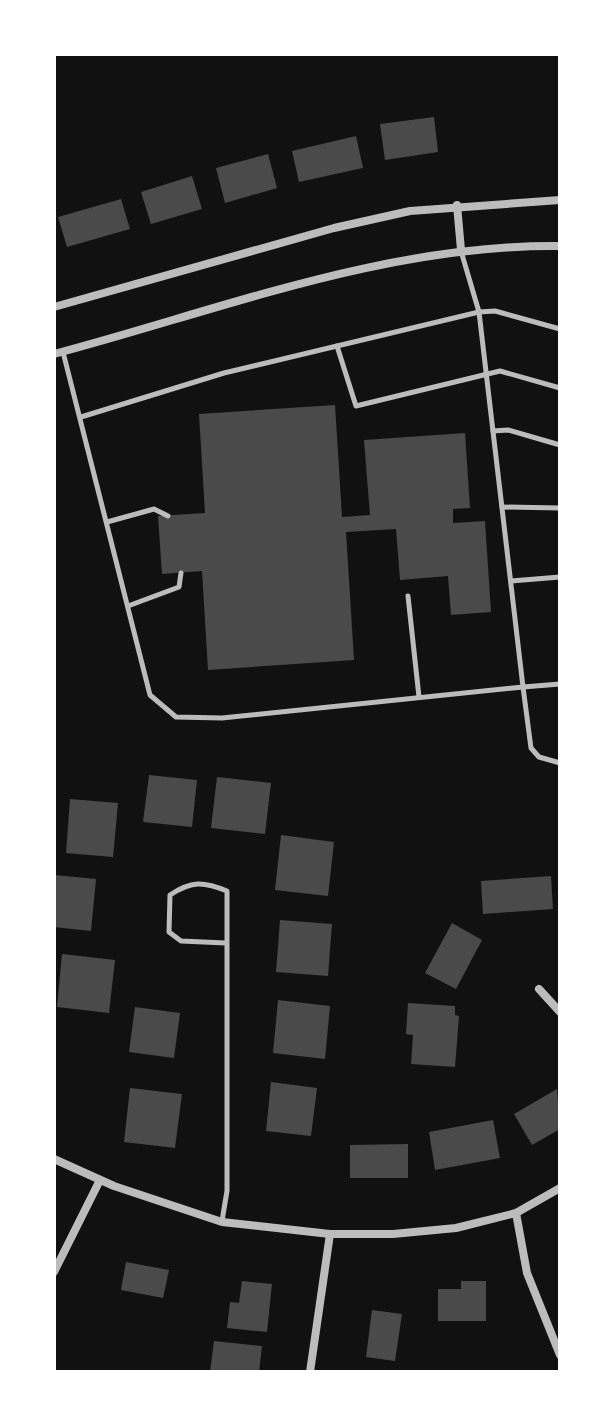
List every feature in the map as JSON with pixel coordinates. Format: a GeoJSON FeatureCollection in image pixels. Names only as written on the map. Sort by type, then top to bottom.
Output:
{"type":"FeatureCollection","features":[{"type":"Feature","properties":{"kind":"street"},"geometry":{"type":"LineString","coordinates":[[54,307],[334,228],[410,211],[457,205],[560,200]]}},
{"type":"Feature","properties":{"kind":"street"},"geometry":{"type":"LineString","coordinates":[[457,205],[461,250]]}},
{"type":"Feature","properties":{"kind":"street"},"geometry":{"type":"LineString","coordinates":[[58,353],[330,277],[461,250],[560,246]]}},
{"type":"Feature","properties":{"kind":"street"},"geometry":{"type":"LineString","coordinates":[[539,989],[560,1012]]}},
{"type":"Feature","properties":{"kind":"street"},"geometry":{"type":"LineString","coordinates":[[54,1159],[100,1180],[222,1222],[330,1234],[393,1234],[456,1228],[516,1213],[560,1188]]}},
{"type":"Feature","properties":{"kind":"street"},"geometry":{"type":"LineString","coordinates":[[54,1272],[100,1180]]}},
{"type":"Feature","properties":{"kind":"street"},"geometry":{"type":"LineString","coordinates":[[516,1213],[527,1273],[560,1355]]}},
{"type":"Feature","properties":{"kind":"street"},"geometry":{"type":"LineString","coordinates":[[310,1372],[330,1234]]}},
{"type":"Feature","properties":{"kind":"lane"},"geometry":{"type":"LineString","coordinates":[[461,250],[479,312],[531,748],[539,757],[560,763]]}},
{"type":"Feature","properties":{"kind":"lane"},"geometry":{"type":"LineString","coordinates":[[81,417],[224,373],[479,312],[495,311],[560,329]]}},
{"type":"Feature","properties":{"kind":"lane"},"geometry":{"type":"LineString","coordinates":[[337,346],[356,406],[486,372],[500,371],[560,388]]}},
{"type":"Feature","properties":{"kind":"lane"},"geometry":{"type":"LineString","coordinates":[[58,353],[81,417],[150,695],[176,717],[222,718],[560,684]]}},
{"type":"Feature","properties":{"kind":"lane"},"geometry":{"type":"LineString","coordinates":[[493,431],[508,430],[560,445]]}},
{"type":"Feature","properties":{"kind":"lane"},"geometry":{"type":"LineString","coordinates":[[502,507],[560,508]]}},
{"type":"Feature","properties":{"kind":"lane"},"geometry":{"type":"LineString","coordinates":[[107,522],[154,509],[168,516]]}},
{"type":"Feature","properties":{"kind":"lane"},"geometry":{"type":"LineString","coordinates":[[128,606],[171,592],[179,587],[181,573]]}},
{"type":"Feature","properties":{"kind":"lane"},"geometry":{"type":"LineString","coordinates":[[511,581],[560,577]]}},
{"type":"Feature","properties":{"kind":"lane"},"geometry":{"type":"LineString","coordinates":[[408,596],[419,697]]}},
{"type":"Feature","properties":{"kind":"lane"},"geometry":{"type":"LineString","coordinates":[[222,1222],[227,1191],[227,891],[205,882],[187,883],[170,895],[169,932],[181,941],[226,943]]}},
{"type":"Feature","properties":{"kind":"building"},"geometry":{"type":"Polygon","coordinates":[[[434,117],[438,152],[385,160],[380,124],[434,117]]]}},
{"type":"Feature","properties":{"kind":"building"},"geometry":{"type":"Polygon","coordinates":[[[356,136],[363,168],[299,182],[292,151],[356,136]]]}},
{"type":"Feature","properties":{"kind":"building"},"geometry":{"type":"Polygon","coordinates":[[[268,154],[277,188],[225,203],[216,168],[268,154]]]}},
{"type":"Feature","properties":{"kind":"building"},"geometry":{"type":"Polygon","coordinates":[[[192,176],[202,209],[151,224],[141,192],[192,176]]]}},
{"type":"Feature","properties":{"kind":"building"},"geometry":{"type":"Polygon","coordinates":[[[121,199],[130,229],[67,247],[58,217],[121,199]]]}},
{"type":"Feature","properties":{"kind":"building"},"geometry":{"type":"Polygon","coordinates":[[[335,405],[342,517],[370,515],[364,440],[465,433],[470,508],[453,509],[453,523],[485,521],[491,612],[451,615],[448,576],[400,580],[396,529],[346,532],[354,660],[208,670],[202,571],[162,574],[158,516],[205,513],[199,414],[335,405]]]}},
{"type":"Feature","properties":{"kind":"building"},"geometry":{"type":"Polygon","coordinates":[[[149,775],[197,780],[192,827],[143,822],[149,775]]]}},
{"type":"Feature","properties":{"kind":"building"},"geometry":{"type":"Polygon","coordinates":[[[217,777],[271,783],[265,834],[211,828],[217,777]]]}},
{"type":"Feature","properties":{"kind":"building"},"geometry":{"type":"Polygon","coordinates":[[[70,799],[118,803],[113,857],[66,853],[70,799]]]}},
{"type":"Feature","properties":{"kind":"building"},"geometry":{"type":"Polygon","coordinates":[[[281,835],[334,842],[328,896],[275,890],[281,835]]]}},
{"type":"Feature","properties":{"kind":"building"},"geometry":{"type":"Polygon","coordinates":[[[54,875],[96,879],[91,931],[54,927],[54,875]]]}},
{"type":"Feature","properties":{"kind":"building"},"geometry":{"type":"Polygon","coordinates":[[[551,876],[553,909],[483,914],[481,881],[551,876]]]}},
{"type":"Feature","properties":{"kind":"building"},"geometry":{"type":"Polygon","coordinates":[[[280,920],[332,924],[328,976],[276,972],[280,920]]]}},
{"type":"Feature","properties":{"kind":"building"},"geometry":{"type":"Polygon","coordinates":[[[452,923],[482,940],[456,989],[425,973],[452,923]]]}},
{"type":"Feature","properties":{"kind":"building"},"geometry":{"type":"Polygon","coordinates":[[[62,954],[115,960],[109,1013],[57,1007],[62,954]]]}},
{"type":"Feature","properties":{"kind":"building"},"geometry":{"type":"Polygon","coordinates":[[[278,1000],[330,1006],[325,1059],[273,1053],[278,1000]]]}},
{"type":"Feature","properties":{"kind":"building"},"geometry":{"type":"Polygon","coordinates":[[[408,1003],[455,1006],[455,1015],[459,1016],[455,1067],[411,1064],[413,1035],[406,1034],[408,1003]]]}},
{"type":"Feature","properties":{"kind":"building"},"geometry":{"type":"Polygon","coordinates":[[[135,1007],[180,1013],[174,1058],[129,1052],[135,1007]]]}},
{"type":"Feature","properties":{"kind":"building"},"geometry":{"type":"Polygon","coordinates":[[[271,1082],[317,1088],[311,1136],[266,1131],[271,1082]]]}},
{"type":"Feature","properties":{"kind":"building"},"geometry":{"type":"Polygon","coordinates":[[[130,1088],[182,1094],[175,1148],[124,1142],[130,1088]]]}},
{"type":"Feature","properties":{"kind":"building"},"geometry":{"type":"Polygon","coordinates":[[[557,1089],[560,1129],[532,1145],[514,1114],[557,1089]]]}},
{"type":"Feature","properties":{"kind":"building"},"geometry":{"type":"Polygon","coordinates":[[[493,1120],[500,1158],[435,1170],[429,1132],[493,1120]]]}},
{"type":"Feature","properties":{"kind":"building"},"geometry":{"type":"Polygon","coordinates":[[[408,1144],[408,1178],[350,1178],[350,1145],[408,1144]]]}},
{"type":"Feature","properties":{"kind":"building"},"geometry":{"type":"Polygon","coordinates":[[[126,1262],[169,1270],[163,1298],[121,1290],[126,1262]]]}},
{"type":"Feature","properties":{"kind":"building"},"geometry":{"type":"Polygon","coordinates":[[[242,1281],[272,1284],[267,1332],[227,1328],[230,1302],[239,1303],[242,1281]]]}},
{"type":"Feature","properties":{"kind":"building"},"geometry":{"type":"Polygon","coordinates":[[[461,1281],[486,1281],[486,1321],[438,1321],[438,1289],[461,1289],[461,1281]]]}},
{"type":"Feature","properties":{"kind":"building"},"geometry":{"type":"Polygon","coordinates":[[[372,1310],[402,1314],[395,1361],[366,1357],[372,1310]]]}},
{"type":"Feature","properties":{"kind":"building"},"geometry":{"type":"Polygon","coordinates":[[[214,1341],[262,1346],[259,1372],[210,1372],[214,1341]]]}}]}
